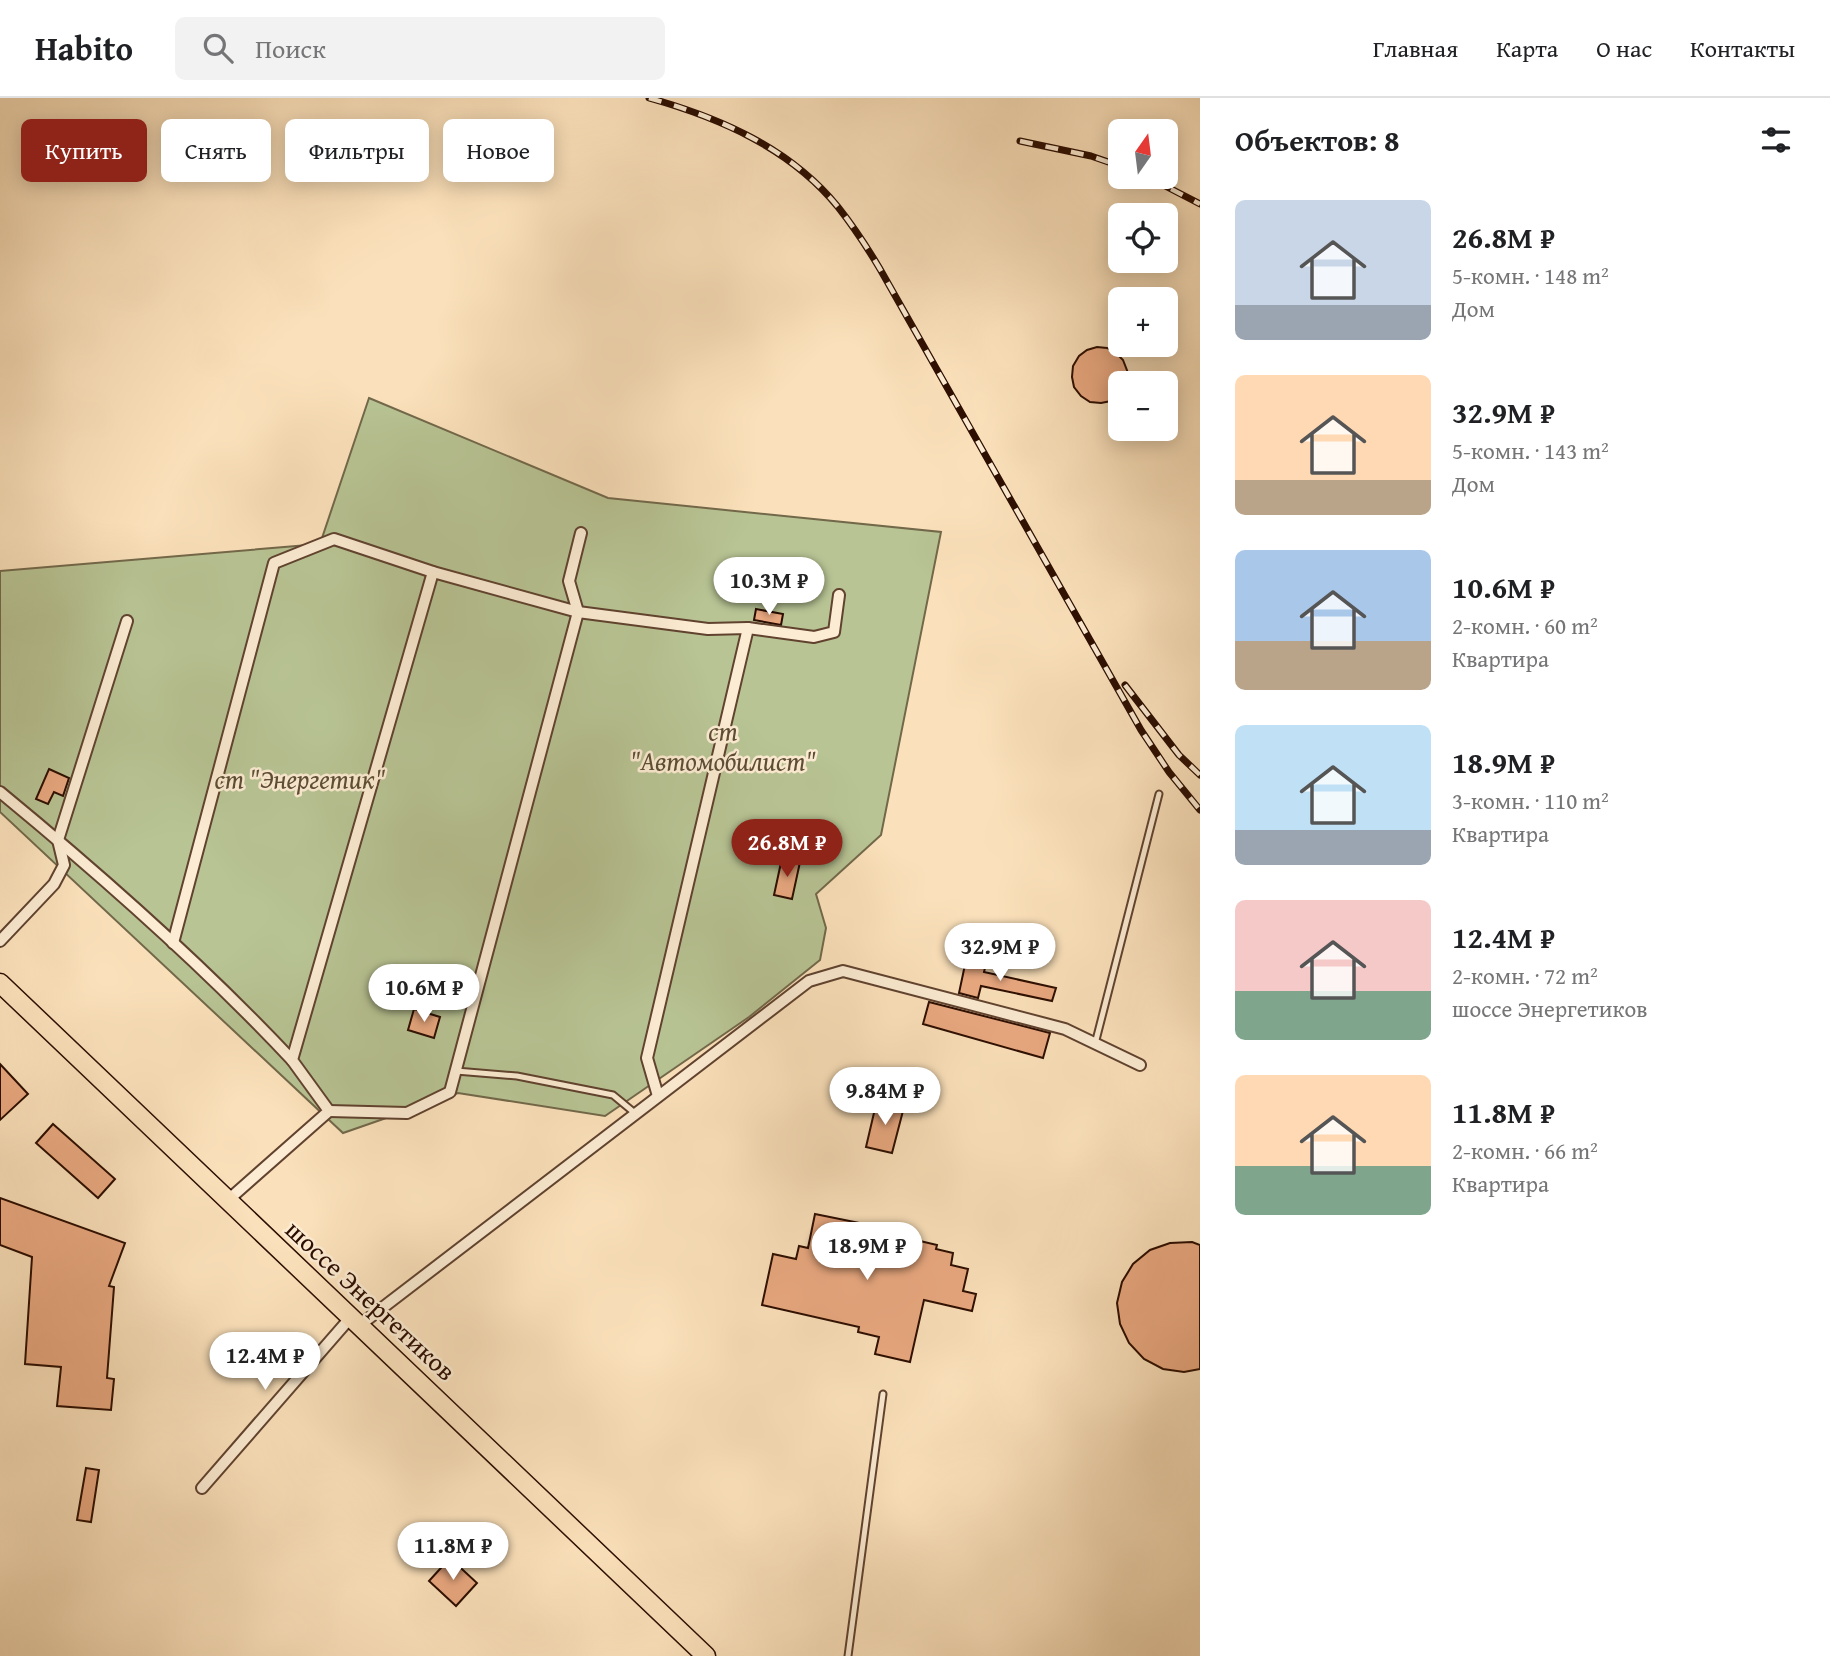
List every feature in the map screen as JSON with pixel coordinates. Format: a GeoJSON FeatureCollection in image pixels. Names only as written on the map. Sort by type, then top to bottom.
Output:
{"type":"FeatureCollection","features":[{"type":"Feature","properties":{"kind":"main road","name":"шоссе Энергетиков"},"geometry":{"type":"LineString","coordinates":[[0,983],[706,1656]]}},
{"type":"Feature","properties":{"kind":"street"},"geometry":{"type":"LineString","coordinates":[[227,1201],[329,1111],[407,1113],[450,1092],[578,612],[569,581],[581,533]]}},
{"type":"Feature","properties":{"kind":"street"},"geometry":{"type":"LineString","coordinates":[[173,943],[274,563],[334,539],[433,572],[578,612],[708,629],[748,628],[814,636],[834,632],[839,595]]}},
{"type":"Feature","properties":{"kind":"street"},"geometry":{"type":"LineString","coordinates":[[292,1060],[433,572]]}},
{"type":"Feature","properties":{"kind":"street"},"geometry":{"type":"LineString","coordinates":[[0,942],[54,884],[64,865],[58,840],[127,621]]}},
{"type":"Feature","properties":{"kind":"street"},"geometry":{"type":"LineString","coordinates":[[658,1097],[647,1058],[748,628]]}},
{"type":"Feature","properties":{"kind":"street"},"geometry":{"type":"LineString","coordinates":[[0,792],[58,840],[234,998],[292,1060],[329,1111]]}},
{"type":"Feature","properties":{"kind":"street"},"geometry":{"type":"LineString","coordinates":[[202,1488],[355,1321],[636,1114],[809,981],[843,971],[1065,1029],[1140,1065]]}},
{"type":"Feature","properties":{"kind":"lane"},"geometry":{"type":"LineString","coordinates":[[1095,1044],[1159,794]]}},
{"type":"Feature","properties":{"kind":"lane"},"geometry":{"type":"LineString","coordinates":[[456,1071],[517,1076],[613,1095],[636,1114]]}},
{"type":"Feature","properties":{"kind":"lane"},"geometry":{"type":"LineString","coordinates":[[848,1656],[883,1394]]}},
{"type":"Feature","properties":{"kind":"green space"},"geometry":{"type":"Polygon","coordinates":[[[369,398],[608,498],[941,532],[881,835],[816,894],[826,928],[820,960],[749,1017],[605,1116],[458,1093],[343,1133],[0,812],[0,571],[320,544],[369,398]]]}},
{"type":"Feature","properties":{"kind":"building"},"geometry":{"type":"Polygon","coordinates":[[[1107,348],[1108,357],[1120,357],[1123,360],[1127,371],[1108,371],[1108,402],[1090,402],[1074,387],[1073,366],[1087,350],[1107,348]]]}},
{"type":"Feature","properties":{"kind":"building"},"geometry":{"type":"Polygon","coordinates":[[[756,609],[783,614],[781,625],[754,620],[756,609]]]}},
{"type":"Feature","properties":{"kind":"building"},"geometry":{"type":"Polygon","coordinates":[[[49,769],[69,778],[63,796],[54,792],[48,804],[36,799],[49,769]]]}},
{"type":"Feature","properties":{"kind":"building"},"geometry":{"type":"Polygon","coordinates":[[[782,858],[800,862],[792,899],[774,895],[782,858]]]}},
{"type":"Feature","properties":{"kind":"building"},"geometry":{"type":"Polygon","coordinates":[[[966,960],[986,964],[984,972],[1056,988],[1052,1001],[981,986],[978,998],[959,993],[966,960]]]}},
{"type":"Feature","properties":{"kind":"building"},"geometry":{"type":"Polygon","coordinates":[[[929,1002],[1050,1033],[1043,1058],[923,1024],[929,1002]]]}},
{"type":"Feature","properties":{"kind":"building"},"geometry":{"type":"Polygon","coordinates":[[[414,1009],[440,1017],[434,1038],[408,1030],[414,1009]]]}},
{"type":"Feature","properties":{"kind":"building"},"geometry":{"type":"Polygon","coordinates":[[[0,1064],[28,1094],[0,1120],[0,1064]]]}},
{"type":"Feature","properties":{"kind":"building"},"geometry":{"type":"Polygon","coordinates":[[[877,1100],[904,1107],[892,1153],[866,1147],[877,1100]]]}},
{"type":"Feature","properties":{"kind":"building"},"geometry":{"type":"Polygon","coordinates":[[[53,1124],[115,1179],[98,1198],[36,1143],[53,1124]]]}},
{"type":"Feature","properties":{"kind":"building"},"geometry":{"type":"Polygon","coordinates":[[[0,1198],[125,1243],[109,1286],[114,1287],[107,1378],[114,1379],[111,1410],[57,1406],[61,1367],[25,1364],[32,1257],[0,1245],[0,1198]]]}},
{"type":"Feature","properties":{"kind":"building"},"geometry":{"type":"Polygon","coordinates":[[[815,1214],[904,1232],[903,1237],[937,1245],[936,1249],[953,1253],[951,1265],[968,1269],[963,1291],[976,1294],[972,1311],[924,1300],[910,1362],[875,1354],[879,1337],[858,1332],[859,1327],[762,1305],[773,1254],[796,1259],[799,1246],[808,1248],[815,1214]]]}},
{"type":"Feature","properties":{"kind":"building"},"geometry":{"type":"Polygon","coordinates":[[[1192,1242],[1200,1245],[1200,1369],[1184,1372],[1163,1369],[1144,1359],[1129,1343],[1120,1324],[1117,1303],[1122,1282],[1133,1264],[1150,1250],[1170,1243],[1192,1242]]]}},
{"type":"Feature","properties":{"kind":"building"},"geometry":{"type":"Polygon","coordinates":[[[86,1468],[99,1470],[91,1522],[77,1520],[86,1468]]]}},
{"type":"Feature","properties":{"kind":"building"},"geometry":{"type":"Polygon","coordinates":[[[450,1558],[477,1583],[456,1606],[429,1581],[450,1558]]]}},
{"type":"Feature","properties":{"kind":"railway"},"geometry":{"type":"LineString","coordinates":[[649,98],[702,115],[752,138],[798,168],[838,207],[880,269],[1141,730],[1169,772],[1200,810]]}},
{"type":"Feature","properties":{"kind":"railway"},"geometry":{"type":"LineString","coordinates":[[1020,141],[1108,162]]}},
{"type":"Feature","properties":{"kind":"railway"},"geometry":{"type":"LineString","coordinates":[[1171,189],[1200,204]]}},
{"type":"Feature","properties":{"kind":"railway"},"geometry":{"type":"LineString","coordinates":[[1125,685],[1179,755],[1200,775]]}},
{"type":"Feature","properties":{"kind":"park label","name":"ст \"Автомобилист\""},"geometry":{"type":"Point","coordinates":[723,745]}},
{"type":"Feature","properties":{"kind":"park label","name":"ст \"Энергетик\""},"geometry":{"type":"Point","coordinates":[300,778]}}]}
